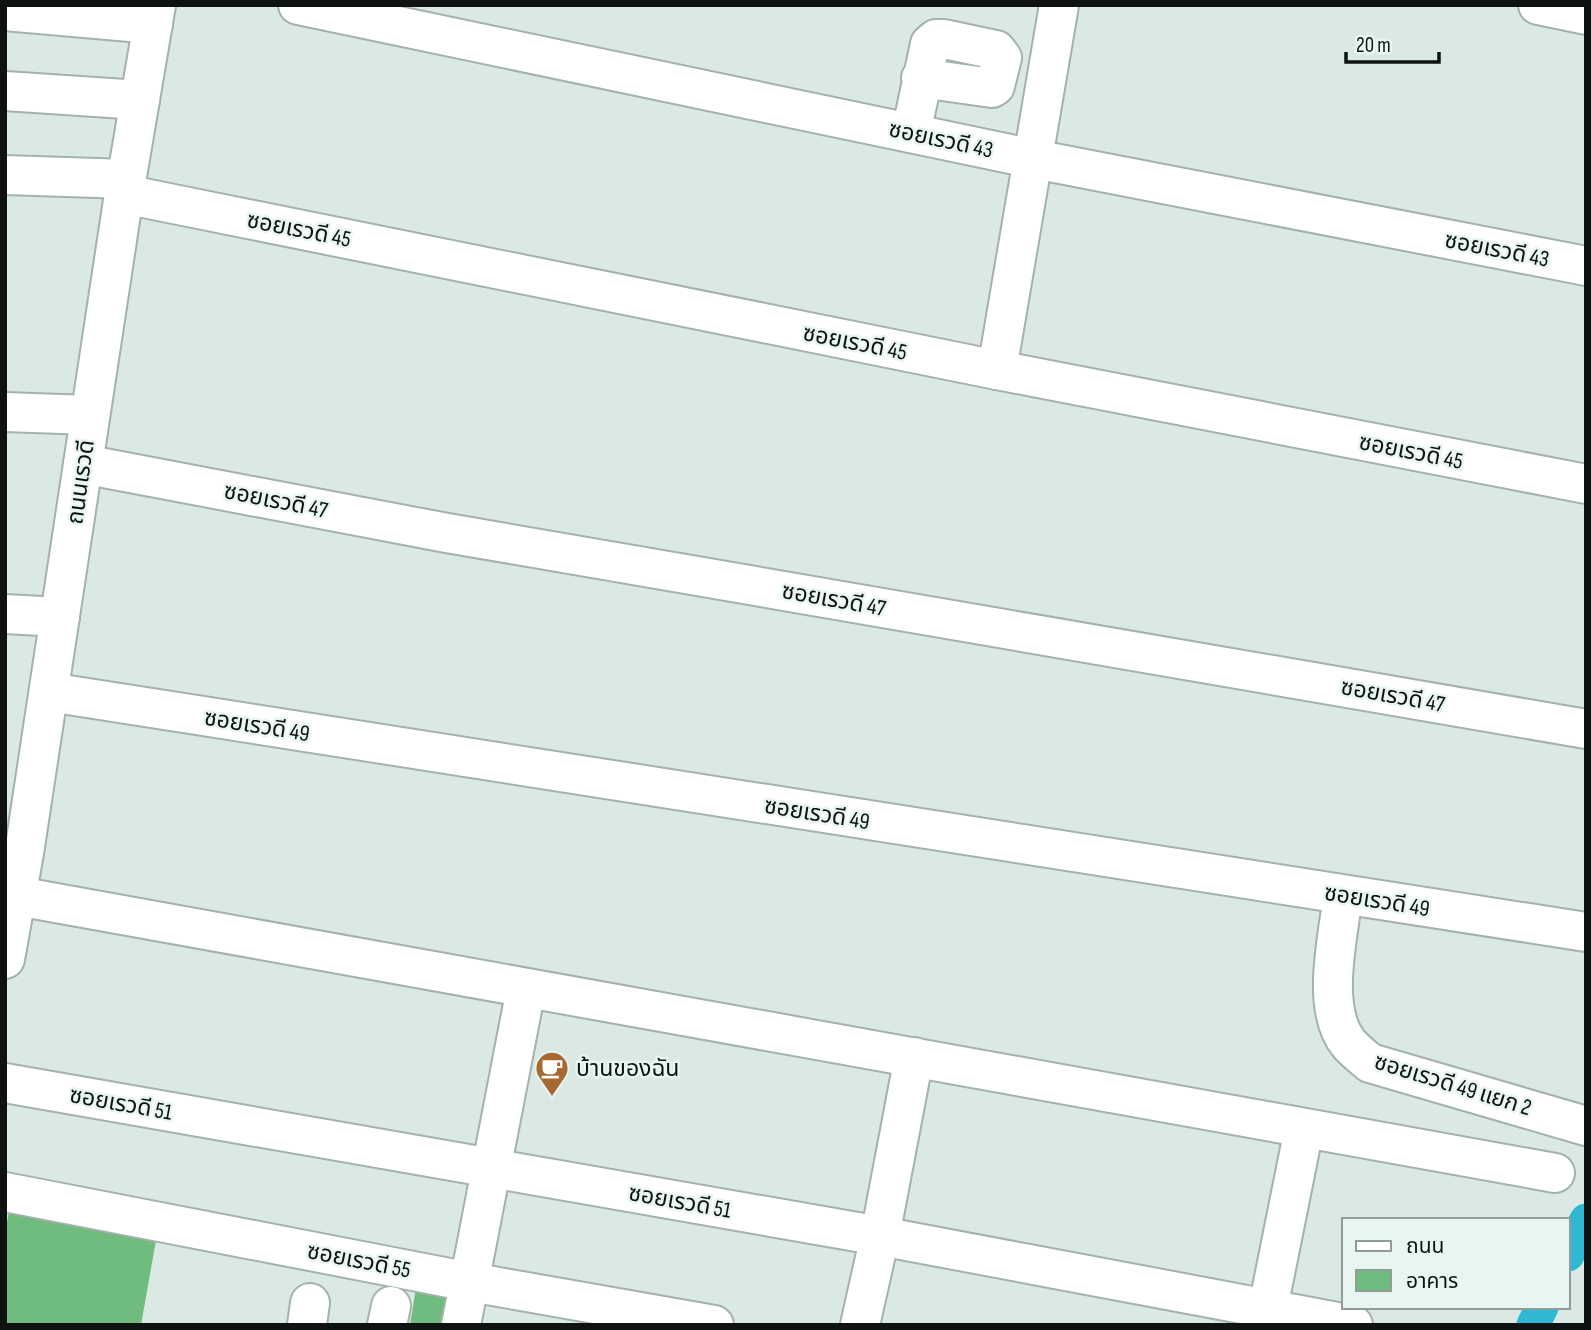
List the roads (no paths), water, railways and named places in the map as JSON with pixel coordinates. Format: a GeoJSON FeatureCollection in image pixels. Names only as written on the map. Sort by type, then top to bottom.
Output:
{"type":"FeatureCollection","features":[{"type":"Feature","properties":{"kind":"street","name":"ซอยเรวดี 43"},"geometry":{"type":"LineString","coordinates":[[298,5],[1034,159],[1586,266]]}},
{"type":"Feature","properties":{"kind":"street"},"geometry":{"type":"LineString","coordinates":[[997,370],[1059,5]]}},
{"type":"Feature","properties":{"kind":"street"},"geometry":{"type":"LineString","coordinates":[[1538,5],[1586,15]]}},
{"type":"Feature","properties":{"kind":"street"},"geometry":{"type":"LineString","coordinates":[[5,11],[155,15]]}},
{"type":"Feature","properties":{"kind":"street","name":"ถนนเรวดี"},"geometry":{"type":"LineString","coordinates":[[5,959],[17,895],[15,852],[48,692],[155,15]]}},
{"type":"Feature","properties":{"kind":"street"},"geometry":{"type":"LineString","coordinates":[[911,133],[921,78]]}},
{"type":"Feature","properties":{"kind":"street"},"geometry":{"type":"LineString","coordinates":[[5,91],[140,100]]}},
{"type":"Feature","properties":{"kind":"street","name":"ซอยเรวดี 45"},"geometry":{"type":"LineString","coordinates":[[5,175],[126,187],[997,370],[1586,484]]}},
{"type":"Feature","properties":{"kind":"street"},"geometry":{"type":"LineString","coordinates":[[5,412],[90,415]]}},
{"type":"Feature","properties":{"kind":"street","name":"ซอยเรวดี 47"},"geometry":{"type":"LineString","coordinates":[[83,464],[447,533],[1586,729]]}},
{"type":"Feature","properties":{"kind":"street"},"geometry":{"type":"LineString","coordinates":[[5,614],[60,617]]}},
{"type":"Feature","properties":{"kind":"street","name":"ซอยเรวดี 49"},"geometry":{"type":"LineString","coordinates":[[48,692],[1586,932]]}},
{"type":"Feature","properties":{"kind":"street"},"geometry":{"type":"LineString","coordinates":[[17,895],[1555,1173]]}},
{"type":"Feature","properties":{"kind":"street","name":"ซอยเรวดี 49 แยก 2"},"geometry":{"type":"LineString","coordinates":[[1343,895],[1333,987],[1335,1015],[1348,1044],[1370,1063],[1586,1126]]}},
{"type":"Feature","properties":{"kind":"street"},"geometry":{"type":"LineString","coordinates":[[461,1325],[526,989]]}},
{"type":"Feature","properties":{"kind":"street"},"geometry":{"type":"LineString","coordinates":[[860,1325],[880,1237],[914,1057]]}},
{"type":"Feature","properties":{"kind":"street","name":"ซอยเรวดี 51"},"geometry":{"type":"LineString","coordinates":[[5,1083],[880,1237],[1353,1325]]}},
{"type":"Feature","properties":{"kind":"street"},"geometry":{"type":"LineString","coordinates":[[1268,1308],[1304,1129]]}},
{"type":"Feature","properties":{"kind":"street","name":"ซอยเรวดี 55"},"geometry":{"type":"LineString","coordinates":[[5,1192],[470,1282],[575,1313],[714,1325]]}},
{"type":"Feature","properties":{"kind":"waterway"},"geometry":{"type":"LineString","coordinates":[[1570,1251],[1586,1220]]}},
{"type":"Feature","properties":{"kind":"waterway"},"geometry":{"type":"LineString","coordinates":[[1533,1325],[1541,1309]]}},
{"type":"Feature","properties":{"kind":"place","name":"บ้านของฉัน"},"geometry":{"type":"Point","coordinates":[552,1098]}}]}
